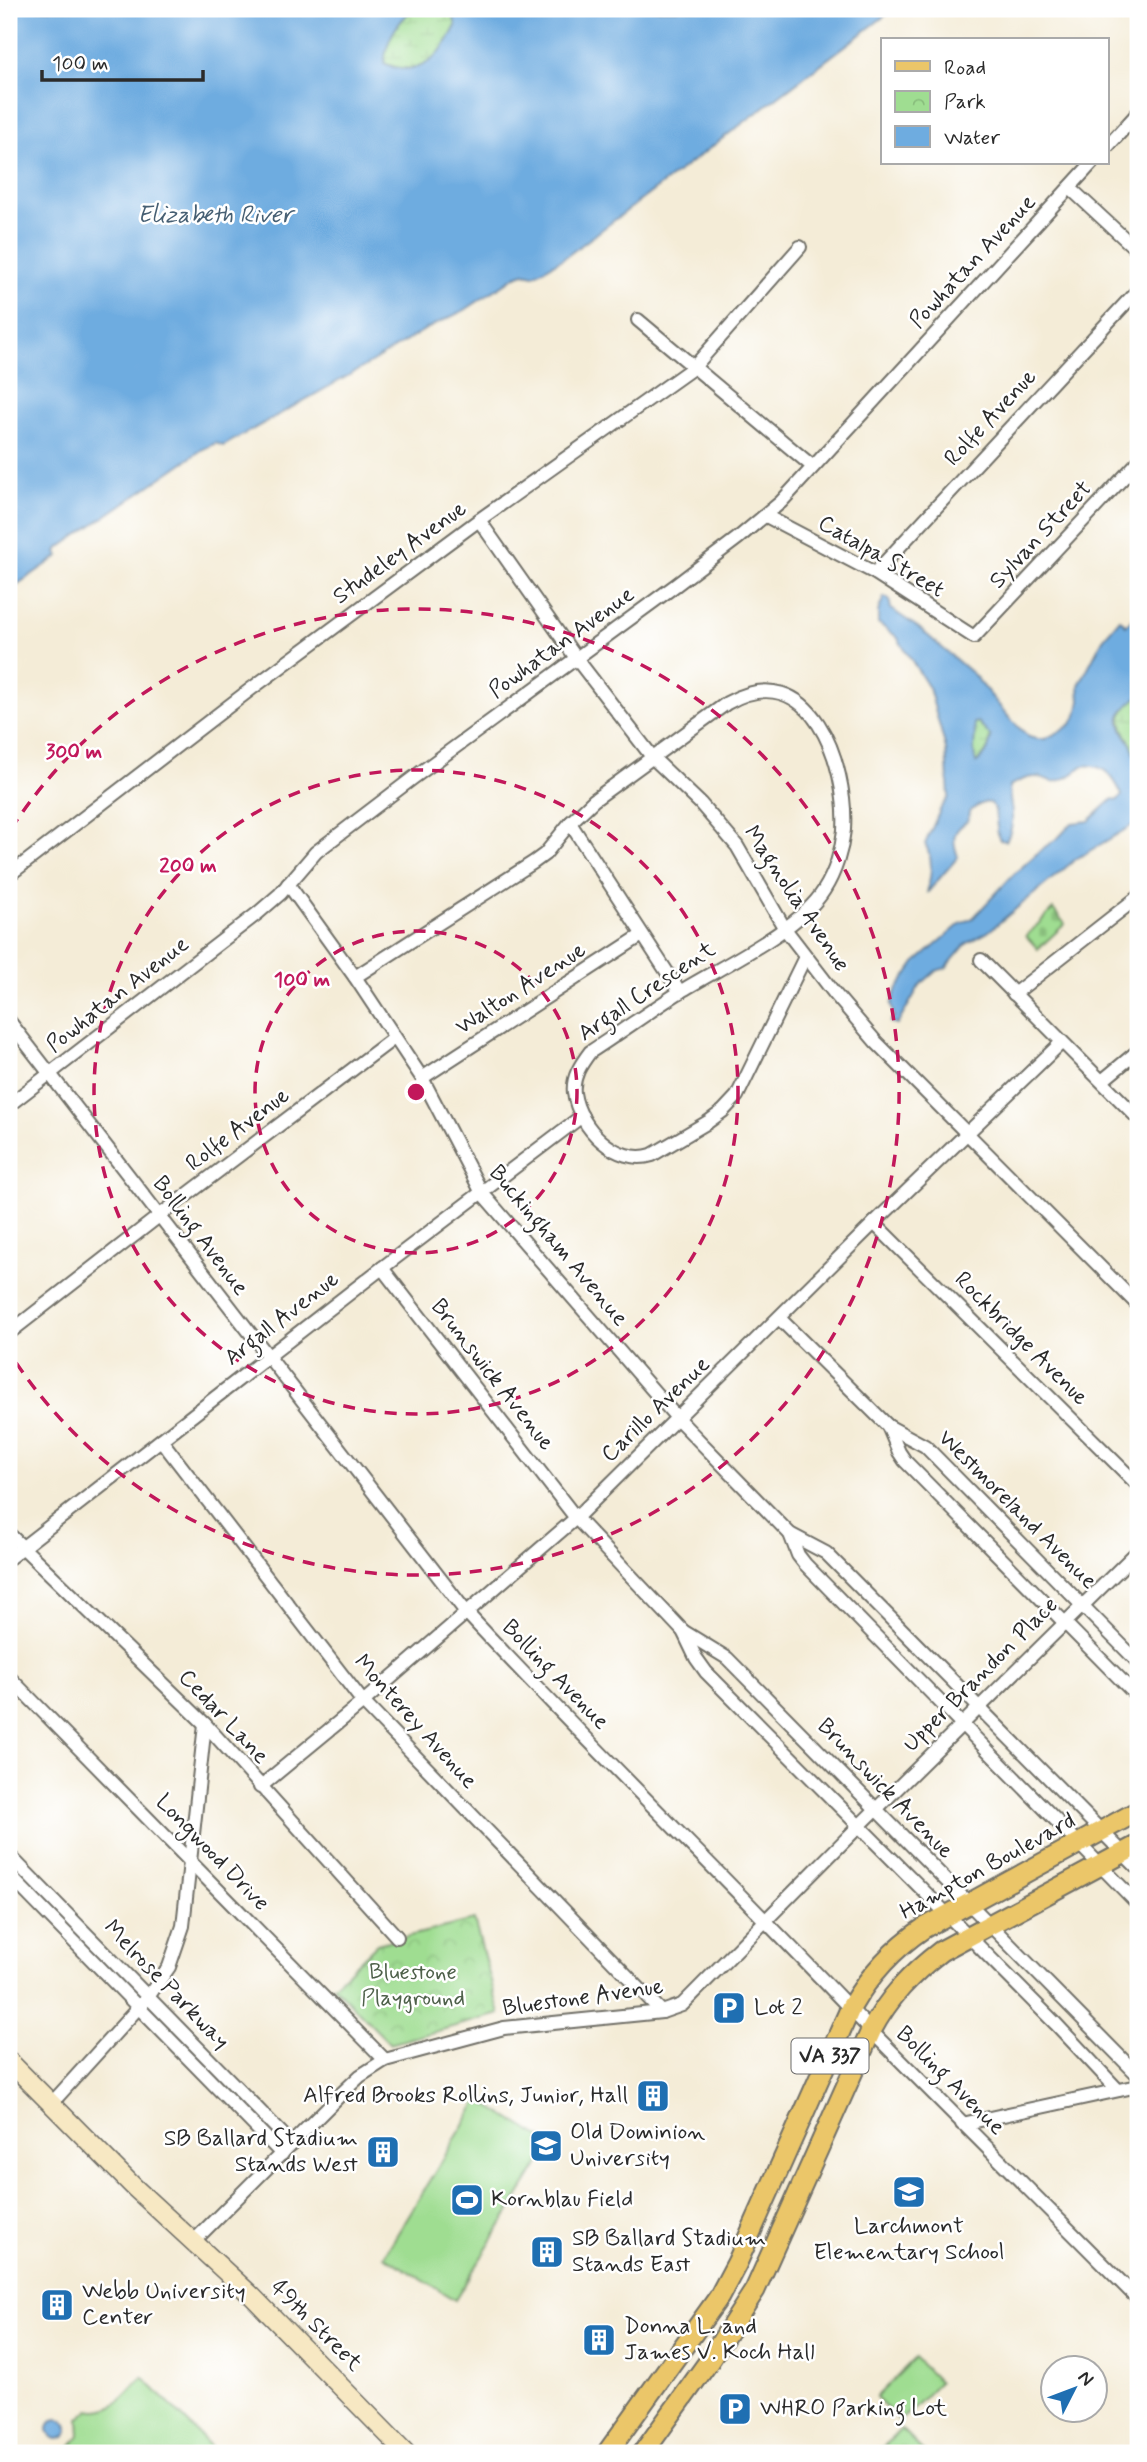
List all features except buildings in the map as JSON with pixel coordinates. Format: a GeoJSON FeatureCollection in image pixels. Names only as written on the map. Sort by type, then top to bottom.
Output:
{"type":"FeatureCollection","features":[{"type":"Feature","properties":{"kind":"main road","name":"Hampton Boulevard"},"geometry":{"type":"LineString","coordinates":[[607,2453],[719,2297],[851,2007],[861,1989],[887,1957],[907,1940],[947,1915],[1138,1811]]}},
{"type":"Feature","properties":{"kind":"main road","name":"VA 337"},"geometry":{"type":"LineString","coordinates":[[643,2453],[755,2290],[884,2006],[913,1973],[941,1951],[1131,1849]]}},
{"type":"Feature","properties":{"kind":"street"},"geometry":{"type":"LineString","coordinates":[[1108,146],[1138,113]]}},
{"type":"Feature","properties":{"kind":"street","name":"Powhatan Avenue"},"geometry":{"type":"LineString","coordinates":[[9,1105],[258,913],[316,852],[765,516],[781,502],[1091,164]]}},
{"type":"Feature","properties":{"kind":"street"},"geometry":{"type":"LineString","coordinates":[[1070,188],[1138,251]]}},
{"type":"Feature","properties":{"kind":"street","name":"Studeley Avenue"},"geometry":{"type":"LineString","coordinates":[[9,875],[251,689],[479,520],[694,367],[800,247]]}},
{"type":"Feature","properties":{"kind":"street","name":"Rolfe Avenue"},"geometry":{"type":"LineString","coordinates":[[875,573],[1138,290]]}},
{"type":"Feature","properties":{"kind":"street"},"geometry":{"type":"LineString","coordinates":[[638,320],[812,466]]}},
{"type":"Feature","properties":{"kind":"street","name":"Sylvan Street"},"geometry":{"type":"LineString","coordinates":[[974,638],[1138,462]]}},
{"type":"Feature","properties":{"kind":"street","name":"Catalpa Street"},"geometry":{"type":"LineString","coordinates":[[765,516],[875,573],[974,638]]}},
{"type":"Feature","properties":{"kind":"street","name":"Magnolia Avenue"},"geometry":{"type":"LineString","coordinates":[[479,520],[576,658],[653,758],[700,803],[737,846],[785,929],[876,1042],[969,1132],[1138,1305]]}},
{"type":"Feature","properties":{"kind":"street","name":"Argall Crescent"},"geometry":{"type":"LineString","coordinates":[[582,1116],[574,1092],[580,1066],[590,1052],[680,992],[785,929],[806,912],[824,891],[834,869],[844,831],[841,778],[835,756],[815,718],[784,694],[774,691],[752,692],[727,703],[653,758]]}},
{"type":"Feature","properties":{"kind":"street"},"geometry":{"type":"LineString","coordinates":[[355,978],[534,862],[555,844],[570,823],[594,800],[653,758]]}},
{"type":"Feature","properties":{"kind":"street"},"geometry":{"type":"LineString","coordinates":[[570,823],[680,992]]}},
{"type":"Feature","properties":{"kind":"street","name":"Buckingham Avenue"},"geometry":{"type":"LineString","coordinates":[[288,884],[422,1078],[482,1193],[678,1419],[790,1534],[826,1553],[1102,1831],[1131,1849],[1138,1868]]}},
{"type":"Feature","properties":{"kind":"street"},"geometry":{"type":"LineString","coordinates":[[1014,994],[1138,897]]}},
{"type":"Feature","properties":{"kind":"street","name":"Walton Avenue"},"geometry":{"type":"LineString","coordinates":[[422,1078],[642,934]]}},
{"type":"Feature","properties":{"kind":"street"},"geometry":{"type":"LineString","coordinates":[[582,1116],[603,1142],[621,1154],[633,1158],[652,1155],[716,1116],[737,1096],[805,957]]}},
{"type":"Feature","properties":{"kind":"street"},"geometry":{"type":"LineString","coordinates":[[981,960],[1138,1118]]}},
{"type":"Feature","properties":{"kind":"street","name":"Bolling Avenue"},"geometry":{"type":"LineString","coordinates":[[9,1021],[466,1612],[543,1696],[766,1920],[962,2124],[1138,2299]]}},
{"type":"Feature","properties":{"kind":"street","name":"Rolfe Avenue"},"geometry":{"type":"LineString","coordinates":[[9,1333],[394,1038]]}},
{"type":"Feature","properties":{"kind":"street","name":"Carillo Avenue"},"geometry":{"type":"LineString","coordinates":[[260,1787],[576,1518],[874,1223],[1062,1042]]}},
{"type":"Feature","properties":{"kind":"street"},"geometry":{"type":"LineString","coordinates":[[1102,1081],[1138,1051]]}},
{"type":"Feature","properties":{"kind":"street","name":"Argall Avenue"},"geometry":{"type":"LineString","coordinates":[[9,1558],[582,1116]]}},
{"type":"Feature","properties":{"kind":"street","name":"Rockbridge Avenue"},"geometry":{"type":"LineString","coordinates":[[874,1223],[1138,1485]]}},
{"type":"Feature","properties":{"kind":"street","name":"Brunswick Avenue"},"geometry":{"type":"LineString","coordinates":[[382,1268],[576,1518],[683,1631],[727,1658],[1138,2075]]}},
{"type":"Feature","properties":{"kind":"street","name":"Westmoreland Avenue"},"geometry":{"type":"LineString","coordinates":[[779,1318],[888,1426],[925,1446],[1138,1662]]}},
{"type":"Feature","properties":{"kind":"street","name":"Westmoreland Avenue"},"geometry":{"type":"LineString","coordinates":[[888,1426],[905,1461],[1138,1697]]}},
{"type":"Feature","properties":{"kind":"street","name":"Monterey Avenue"},"geometry":{"type":"LineString","coordinates":[[161,1440],[363,1702],[662,2012]]}},
{"type":"Feature","properties":{"kind":"street","name":"Cedar Lane"},"geometry":{"type":"LineString","coordinates":[[9,1534],[205,1724],[397,1937]]}},
{"type":"Feature","properties":{"kind":"street","name":"Buckingham Avenue"},"geometry":{"type":"LineString","coordinates":[[790,1534],[798,1555],[805,1564],[1138,1904]]}},
{"type":"Feature","properties":{"kind":"street","name":"Upper Brandon Place"},"geometry":{"type":"LineString","coordinates":[[766,1920],[1138,1551]]}},
{"type":"Feature","properties":{"kind":"street","name":"Brunswick Avenue"},"geometry":{"type":"LineString","coordinates":[[683,1631],[706,1672],[1118,2090]]}},
{"type":"Feature","properties":{"kind":"street","name":"Longwood Drive"},"geometry":{"type":"LineString","coordinates":[[9,1677],[385,2060]]}},
{"type":"Feature","properties":{"kind":"street"},"geometry":{"type":"LineString","coordinates":[[51,2104],[139,2008],[169,1967],[183,1926],[205,1724]]}},
{"type":"Feature","properties":{"kind":"street","name":"Melrose Parkway"},"geometry":{"type":"LineString","coordinates":[[9,1855],[292,2144]]}},
{"type":"Feature","properties":{"kind":"street","name":"Melrose Parkway"},"geometry":{"type":"LineString","coordinates":[[9,1875],[282,2154]]}},
{"type":"Feature","properties":{"kind":"street","name":"Bluestone Avenue"},"geometry":{"type":"LineString","coordinates":[[194,2241],[360,2076],[385,2060],[504,2028],[662,2012],[682,2006],[766,1920]]}},
{"type":"Feature","properties":{"kind":"street","name":"49th Street"},"geometry":{"type":"LineString","coordinates":[[9,2061],[135,2188],[261,2305],[405,2453]]}},
{"type":"Feature","properties":{"kind":"street"},"geometry":{"type":"LineString","coordinates":[[962,2124],[1138,2086]]}},
{"type":"Feature","properties":{"kind":"green space"},"geometry":{"type":"Polygon","coordinates":[[[411,10],[452,10],[456,26],[436,56],[419,66],[409,68],[384,63],[392,34],[411,10]]]}},
{"type":"Feature","properties":{"kind":"green space"},"geometry":{"type":"Polygon","coordinates":[[[1138,696],[1138,766],[1121,718],[1125,708],[1138,696]]]}},
{"type":"Feature","properties":{"kind":"green space"},"geometry":{"type":"Polygon","coordinates":[[[978,722],[991,737],[986,752],[975,763],[973,723],[978,722]]]}},
{"type":"Feature","properties":{"kind":"green space"},"geometry":{"type":"Polygon","coordinates":[[[1053,909],[1065,924],[1038,949],[1026,936],[1053,909]]]}},
{"type":"Feature","properties":{"kind":"green space","name":"Bluestone Playground"},"geometry":{"type":"Polygon","coordinates":[[[474,1920],[500,2014],[390,2044],[333,1986],[377,1944],[474,1920]]]}},
{"type":"Feature","properties":{"kind":"green space","name":"Kornblau Field"},"geometry":{"type":"Polygon","coordinates":[[[479,2100],[551,2144],[455,2300],[384,2256],[479,2100]]]}},
{"type":"Feature","properties":{"kind":"green space"},"geometry":{"type":"Polygon","coordinates":[[[915,2358],[939,2382],[900,2421],[876,2397],[915,2358]]]}},
{"type":"Feature","properties":{"kind":"green space"},"geometry":{"type":"Polygon","coordinates":[[[143,2377],[217,2453],[66,2453],[80,2435],[79,2419],[90,2409],[106,2409],[113,2405],[143,2377]]]}},
{"type":"Feature","properties":{"kind":"green space"},"geometry":{"type":"Polygon","coordinates":[[[901,2429],[925,2453],[877,2453],[901,2429]]]}},
{"type":"Feature","properties":{"kind":"water","name":"Elizabeth River"},"geometry":{"type":"Polygon","coordinates":[[[9,9],[413,9],[393,33],[384,63],[408,69],[418,67],[436,56],[450,37],[456,26],[452,10],[448,9],[894,9],[567,256],[534,275],[524,273],[516,276],[465,310],[426,329],[223,446],[216,443],[203,449],[59,548],[59,556],[9,590],[9,9]]]}},
{"type":"Feature","properties":{"kind":"water"},"geometry":{"type":"Polygon","coordinates":[[[884,597],[889,599],[891,609],[919,628],[974,675],[1011,720],[1029,737],[1045,739],[1071,724],[1077,715],[1079,685],[1103,639],[1120,619],[1126,625],[1138,612],[1138,696],[1123,711],[1120,721],[1138,768],[1138,822],[1076,859],[988,932],[966,944],[946,968],[936,971],[920,985],[897,1025],[890,1022],[894,1016],[891,1005],[896,991],[915,963],[960,924],[973,918],[1013,875],[1072,823],[1089,821],[1113,799],[1118,800],[1122,795],[1107,773],[1090,766],[1082,766],[1069,777],[1053,782],[1036,777],[1026,778],[1009,786],[1012,826],[1006,841],[1000,840],[998,836],[995,810],[991,803],[976,806],[969,812],[968,820],[955,835],[958,857],[927,893],[931,862],[925,844],[941,808],[949,797],[946,749],[929,688],[897,637],[878,623],[878,612],[884,597]],[[978,722],[974,723],[976,763],[986,752],[991,737],[978,722]]]}},
{"type":"Feature","properties":{"kind":"water"},"geometry":{"type":"Polygon","coordinates":[[[58,2419],[65,2422],[68,2429],[65,2436],[58,2439],[51,2436],[48,2429],[51,2422],[58,2419]]]}},
{"type":"Feature","properties":{"kind":"place","name":"Lot 2"},"geometry":{"type":"Point","coordinates":[729,2008]}},
{"type":"Feature","properties":{"kind":"place","name":"Alfred Brooks Rollins, Junior, Hall"},"geometry":{"type":"Point","coordinates":[653,2096]}},
{"type":"Feature","properties":{"kind":"place","name":"Old Dominion University"},"geometry":{"type":"Point","coordinates":[546,2146]}},
{"type":"Feature","properties":{"kind":"place","name":"SB Ballard Stadium Stands West"},"geometry":{"type":"Point","coordinates":[383,2152]}},
{"type":"Feature","properties":{"kind":"place","name":"Larchmont Elementary School"},"geometry":{"type":"Point","coordinates":[909,2192]}},
{"type":"Feature","properties":{"kind":"place","name":"Kornblau Field"},"geometry":{"type":"Point","coordinates":[467,2200]}},
{"type":"Feature","properties":{"kind":"place","name":"SB Ballard Stadium Stands East"},"geometry":{"type":"Point","coordinates":[547,2252]}},
{"type":"Feature","properties":{"kind":"place","name":"Webb University Center"},"geometry":{"type":"Point","coordinates":[57,2305]}},
{"type":"Feature","properties":{"kind":"place","name":"Donna L. and James V. Koch Hall"},"geometry":{"type":"Point","coordinates":[599,2340]}},
{"type":"Feature","properties":{"kind":"place","name":"WHRO Parking Lot"},"geometry":{"type":"Point","coordinates":[735,2409]}}]}
